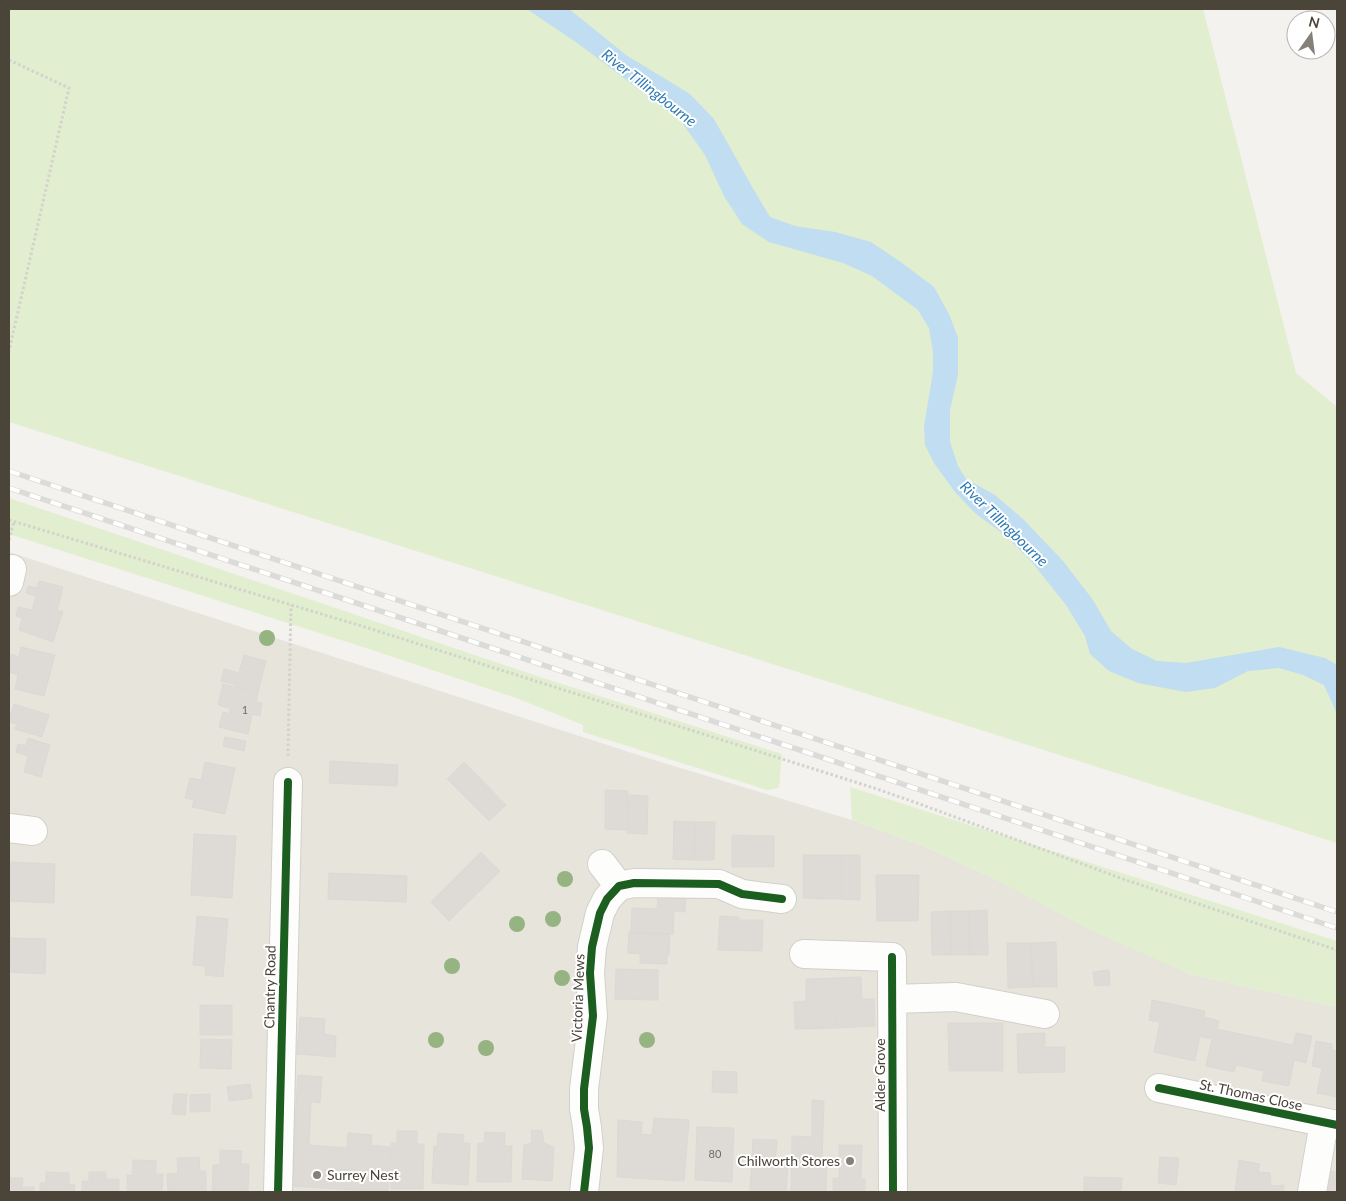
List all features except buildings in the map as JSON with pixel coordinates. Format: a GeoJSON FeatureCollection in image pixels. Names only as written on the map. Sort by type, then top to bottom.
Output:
{"type":"FeatureCollection","features":[{"type":"Feature","properties":{"kind":"street","name":"Chantry Road"},"geometry":{"type":"LineString","coordinates":[[278,1192],[288,782]]}},
{"type":"Feature","properties":{"kind":"street"},"geometry":{"type":"LineString","coordinates":[[602,864],[619,886],[634,883],[719,884],[742,894],[782,899]]}},
{"type":"Feature","properties":{"kind":"street","name":"Victoria Mews"},"geometry":{"type":"LineString","coordinates":[[584,1192],[589,1148],[584,1110],[584,1089],[593,1016],[590,973],[592,946],[600,913],[607,899],[619,886]]}},
{"type":"Feature","properties":{"kind":"street","name":"Alder Grove"},"geometry":{"type":"LineString","coordinates":[[804,954],[892,957],[893,1192]]}},
{"type":"Feature","properties":{"kind":"street"},"geometry":{"type":"LineString","coordinates":[[892,999],[956,996],[1045,1014]]}},
{"type":"Feature","properties":{"kind":"street","name":"St. Thomas Close"},"geometry":{"type":"LineString","coordinates":[[1159,1088],[1330,1124],[1312,1192]]}},
{"type":"Feature","properties":{"kind":"path"},"geometry":{"type":"LineString","coordinates":[[9,60],[69,88],[9,350]]}},
{"type":"Feature","properties":{"kind":"path"},"geometry":{"type":"LineString","coordinates":[[9,520],[387,634],[874,788],[1123,879],[1337,950]]}},
{"type":"Feature","properties":{"kind":"path"},"geometry":{"type":"LineString","coordinates":[[9,540],[14,521]]}},
{"type":"Feature","properties":{"kind":"path"},"geometry":{"type":"LineString","coordinates":[[288,782],[291,605]]}},
{"type":"Feature","properties":{"kind":"shaded area"},"geometry":{"type":"Polygon","coordinates":[[[9,552],[654,760],[852,820],[921,845],[1189,974],[1337,1007],[1337,1192],[9,1192],[9,552]]]}},
{"type":"Feature","properties":{"kind":"green space"},"geometry":{"type":"Polygon","coordinates":[[[9,9],[1203,9],[1296,373],[1337,407],[1337,843],[9,422],[9,9]]]}},
{"type":"Feature","properties":{"kind":"green space"},"geometry":{"type":"Polygon","coordinates":[[[9,498],[543,678],[782,754],[779,788],[767,790],[583,732],[583,725],[516,698],[9,534],[9,498]]]}},
{"type":"Feature","properties":{"kind":"green space"},"geometry":{"type":"Polygon","coordinates":[[[850,787],[1337,941],[1337,1007],[1189,974],[1090,930],[997,880],[921,845],[852,820],[850,787]]]}},
{"type":"Feature","properties":{"kind":"water","name":"River Tillingbourne"},"geometry":{"type":"Polygon","coordinates":[[[527,9],[569,9],[626,55],[690,94],[714,119],[770,217],[795,226],[835,232],[871,242],[934,287],[949,314],[958,338],[958,375],[950,410],[950,442],[958,466],[966,479],[995,495],[1024,520],[1063,561],[1093,600],[1111,631],[1132,649],[1157,661],[1186,663],[1279,647],[1325,658],[1337,665],[1337,714],[1324,685],[1303,675],[1279,668],[1248,671],[1215,688],[1186,692],[1138,683],[1109,671],[1090,654],[1085,636],[1066,605],[1031,561],[1005,535],[976,514],[955,492],[934,463],[925,445],[924,426],[933,372],[933,352],[929,328],[918,310],[872,276],[843,263],[769,242],[742,224],[724,196],[705,155],[681,121],[580,45],[527,9]]]}},
{"type":"Feature","properties":{"kind":"railway"},"geometry":{"type":"LineString","coordinates":[[9,471],[1337,912]]}},
{"type":"Feature","properties":{"kind":"railway"},"geometry":{"type":"LineString","coordinates":[[9,488],[1337,928]]}},
{"type":"Feature","properties":{"kind":"cycle path"},"geometry":{"type":"LineString","coordinates":[[278,1192],[288,782]]}},
{"type":"Feature","properties":{"kind":"cycle path"},"geometry":{"type":"LineString","coordinates":[[584,1192],[589,1148],[584,1109],[584,1089],[593,1016],[590,973],[592,947],[600,913],[607,899],[619,886],[634,883],[719,884],[742,894],[782,899]]}},
{"type":"Feature","properties":{"kind":"cycle path"},"geometry":{"type":"LineString","coordinates":[[892,957],[893,1192]]}},
{"type":"Feature","properties":{"kind":"cycle path"},"geometry":{"type":"LineString","coordinates":[[1159,1088],[1337,1125]]}},
{"type":"Feature","properties":{"kind":"place","name":"Chilworth Stores"},"geometry":{"type":"Point","coordinates":[850,1161]}},
{"type":"Feature","properties":{"kind":"place","name":"Surrey Nest"},"geometry":{"type":"Point","coordinates":[317,1175]}}]}
